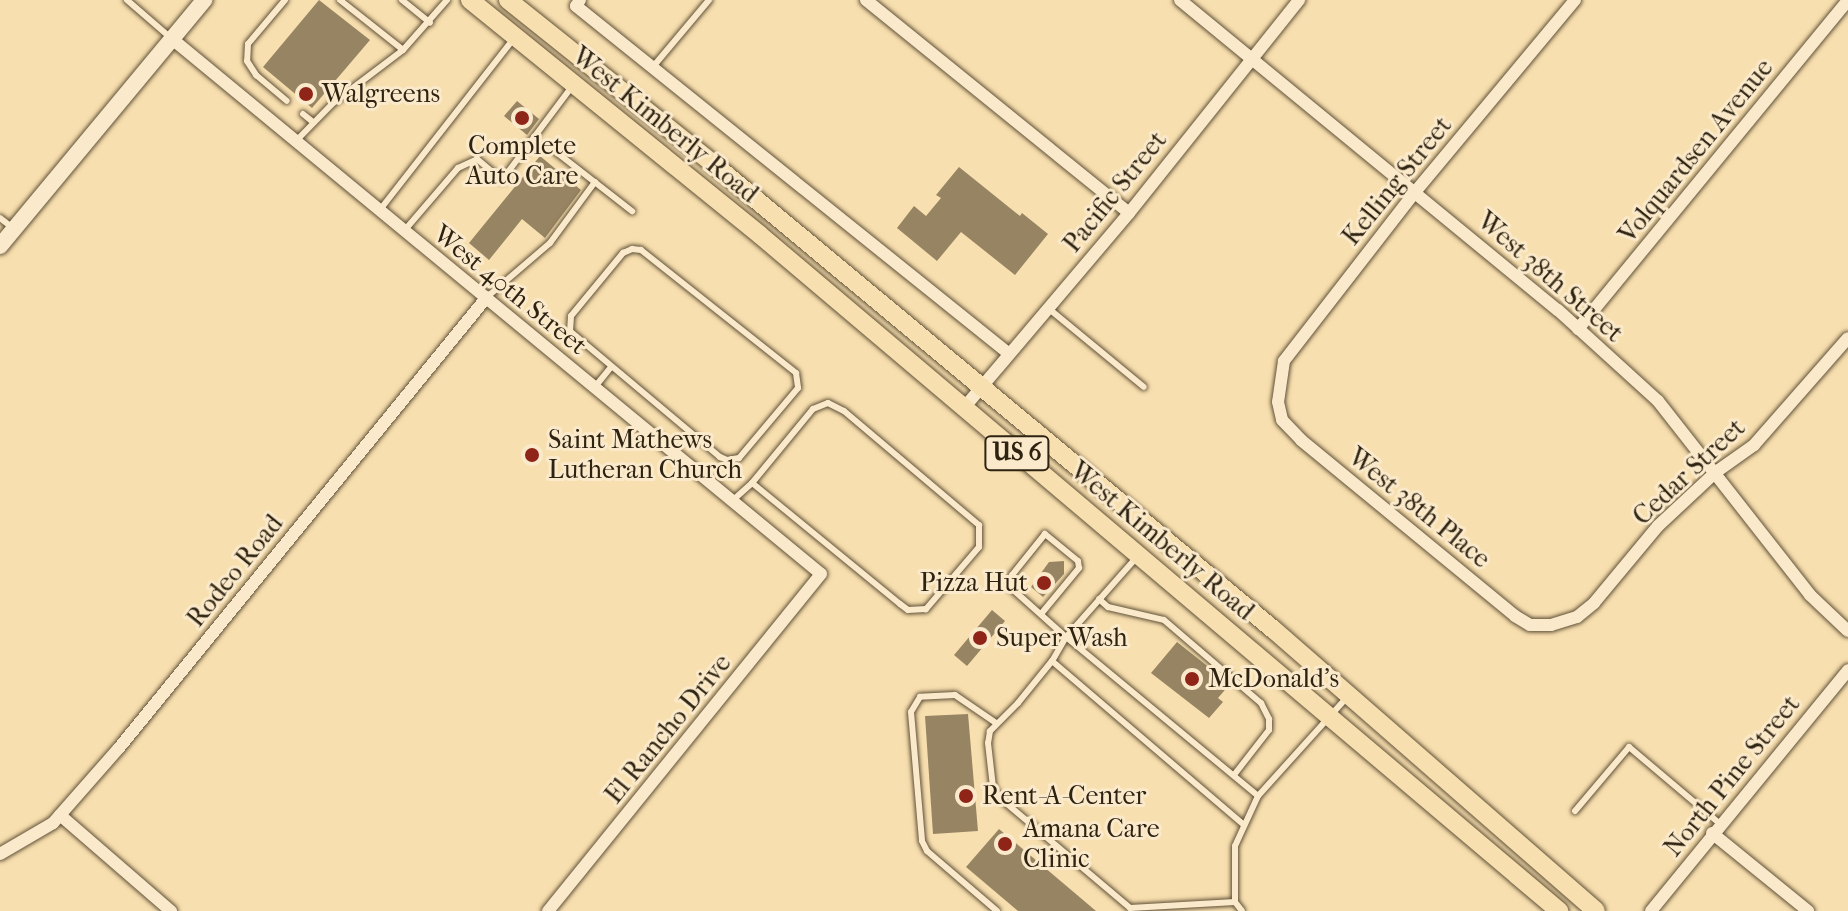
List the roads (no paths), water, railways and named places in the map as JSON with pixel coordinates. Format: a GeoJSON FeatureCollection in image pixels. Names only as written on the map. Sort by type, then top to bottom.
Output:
{"type":"FeatureCollection","features":[{"type":"Feature","properties":{"kind":"main road"},"geometry":{"type":"LineString","coordinates":[[0,246],[204,0]]}},
{"type":"Feature","properties":{"kind":"main road","name":"West Kimberly Road"},"geometry":{"type":"LineString","coordinates":[[470,0],[760,235],[1559,911]]}},
{"type":"Feature","properties":{"kind":"main road","name":"West Kimberly Road"},"geometry":{"type":"LineString","coordinates":[[508,0],[981,386],[1349,695],[1596,911]]}},
{"type":"Feature","properties":{"kind":"street"},"geometry":{"type":"LineString","coordinates":[[866,0],[1129,213]]}},
{"type":"Feature","properties":{"kind":"street","name":"West 38th Street"},"geometry":{"type":"LineString","coordinates":[[1180,0],[1415,192],[1578,329],[1658,401],[1810,595],[1848,631]]}},
{"type":"Feature","properties":{"kind":"street","name":"Pacific Street"},"geometry":{"type":"LineString","coordinates":[[963,409],[1129,213],[1299,0]]}},
{"type":"Feature","properties":{"kind":"street","name":"Kelling Street"},"geometry":{"type":"LineString","coordinates":[[1278,402],[1284,361],[1415,192],[1575,0]]}},
{"type":"Feature","properties":{"kind":"street","name":"Volquardsen Avenue"},"geometry":{"type":"LineString","coordinates":[[1578,329],[1846,2]]}},
{"type":"Feature","properties":{"kind":"street","name":"West Kimberly Road"},"geometry":{"type":"LineString","coordinates":[[578,3],[652,68],[1008,353]]}},
{"type":"Feature","properties":{"kind":"street","name":"West 40th Street"},"geometry":{"type":"LineString","coordinates":[[171,38],[821,574]]}},
{"type":"Feature","properties":{"kind":"street","name":"Rodeo Road"},"geometry":{"type":"LineString","coordinates":[[0,854],[19,846],[60,815],[487,297]]}},
{"type":"Feature","properties":{"kind":"street","name":"Cedar Street"},"geometry":{"type":"LineString","coordinates":[[1551,625],[1577,617],[1594,603],[1658,526],[1716,472],[1754,445],[1848,338]]}},
{"type":"Feature","properties":{"kind":"street","name":"West 38th Place"},"geometry":{"type":"LineString","coordinates":[[1278,402],[1282,420],[1301,440],[1515,616],[1530,625],[1551,625]]}},
{"type":"Feature","properties":{"kind":"street","name":"El Rancho Drive"},"geometry":{"type":"LineString","coordinates":[[548,911],[821,574]]}},
{"type":"Feature","properties":{"kind":"street","name":"North Pine Street"},"geometry":{"type":"LineString","coordinates":[[1651,911],[1848,670]]}},
{"type":"Feature","properties":{"kind":"street"},"geometry":{"type":"LineString","coordinates":[[60,815],[171,911]]}},
{"type":"Feature","properties":{"kind":"street"},"geometry":{"type":"LineString","coordinates":[[1716,828],[1808,911]]}},
{"type":"Feature","properties":{"kind":"lane"},"geometry":{"type":"LineString","coordinates":[[127,0],[171,38]]}},
{"type":"Feature","properties":{"kind":"lane"},"geometry":{"type":"LineString","coordinates":[[285,0],[248,44],[247,61],[256,75],[287,101]]}},
{"type":"Feature","properties":{"kind":"lane"},"geometry":{"type":"LineString","coordinates":[[340,0],[403,50]]}},
{"type":"Feature","properties":{"kind":"lane"},"geometry":{"type":"LineString","coordinates":[[402,0],[430,23]]}},
{"type":"Feature","properties":{"kind":"lane"},"geometry":{"type":"LineString","coordinates":[[295,142],[313,122],[403,50],[430,23],[447,0]]}},
{"type":"Feature","properties":{"kind":"lane"},"geometry":{"type":"LineString","coordinates":[[652,68],[709,0]]}},
{"type":"Feature","properties":{"kind":"lane"},"geometry":{"type":"LineString","coordinates":[[379,211],[515,37]]}},
{"type":"Feature","properties":{"kind":"lane"},"geometry":{"type":"LineString","coordinates":[[404,231],[458,168],[477,159],[502,180],[573,85]]}},
{"type":"Feature","properties":{"kind":"lane"},"geometry":{"type":"LineString","coordinates":[[303,114],[313,122]]}},
{"type":"Feature","properties":{"kind":"lane"},"geometry":{"type":"LineString","coordinates":[[551,148],[632,211]]}},
{"type":"Feature","properties":{"kind":"lane"},"geometry":{"type":"LineString","coordinates":[[487,297],[550,243],[595,182]]}},
{"type":"Feature","properties":{"kind":"lane"},"geometry":{"type":"LineString","coordinates":[[0,218],[14,229]]}},
{"type":"Feature","properties":{"kind":"lane"},"geometry":{"type":"LineString","coordinates":[[641,250],[796,373],[799,382],[739,458],[727,460],[611,367],[570,331],[568,325],[623,253],[641,250]]}},
{"type":"Feature","properties":{"kind":"lane"},"geometry":{"type":"LineString","coordinates":[[1047,308],[1144,387]]}},
{"type":"Feature","properties":{"kind":"lane"},"geometry":{"type":"LineString","coordinates":[[594,388],[611,367]]}},
{"type":"Feature","properties":{"kind":"lane"},"geometry":{"type":"LineString","coordinates":[[732,501],[752,483],[813,409],[828,403],[844,411],[970,516],[979,525],[982,537],[979,547],[926,609],[908,610],[752,483]]}},
{"type":"Feature","properties":{"kind":"lane"},"geometry":{"type":"LineString","coordinates":[[1041,614],[1079,568],[1078,561],[1045,534],[1012,575],[1010,587],[1066,637],[1258,796]]}},
{"type":"Feature","properties":{"kind":"lane"},"geometry":{"type":"LineString","coordinates":[[1138,555],[1066,637],[1052,661],[996,723],[988,743],[996,793],[1130,908],[1235,902]]}},
{"type":"Feature","properties":{"kind":"lane"},"geometry":{"type":"LineString","coordinates":[[1099,599],[1108,607],[1164,620],[1261,703],[1269,719],[1269,730],[1234,775]]}},
{"type":"Feature","properties":{"kind":"lane"},"geometry":{"type":"LineString","coordinates":[[1052,661],[1243,824]]}},
{"type":"Feature","properties":{"kind":"lane"},"geometry":{"type":"LineString","coordinates":[[996,723],[955,695],[920,697],[911,712],[922,841],[927,851],[997,911]]}},
{"type":"Feature","properties":{"kind":"lane"},"geometry":{"type":"LineString","coordinates":[[1242,911],[1235,902],[1233,862],[1243,824],[1258,796],[1349,695]]}},
{"type":"Feature","properties":{"kind":"lane"},"geometry":{"type":"LineString","coordinates":[[1575,811],[1629,747],[1716,828]]}},
{"type":"Feature","properties":{"kind":"place","name":"Walgreens"},"geometry":{"type":"Point","coordinates":[306,94]}},
{"type":"Feature","properties":{"kind":"place","name":"Complete Auto Care"},"geometry":{"type":"Point","coordinates":[522,118]}},
{"type":"Feature","properties":{"kind":"place","name":"Saint Mathews Lutheran Church"},"geometry":{"type":"Point","coordinates":[532,455]}},
{"type":"Feature","properties":{"kind":"place","name":"Pizza Hut"},"geometry":{"type":"Point","coordinates":[1044,583]}},
{"type":"Feature","properties":{"kind":"place","name":"Super Wash"},"geometry":{"type":"Point","coordinates":[980,638]}},
{"type":"Feature","properties":{"kind":"place","name":"McDonald's"},"geometry":{"type":"Point","coordinates":[1192,679]}},
{"type":"Feature","properties":{"kind":"place","name":"Rent-A-Center"},"geometry":{"type":"Point","coordinates":[966,796]}},
{"type":"Feature","properties":{"kind":"place","name":"Amana Care Clinic"},"geometry":{"type":"Point","coordinates":[1005,844]}}]}
